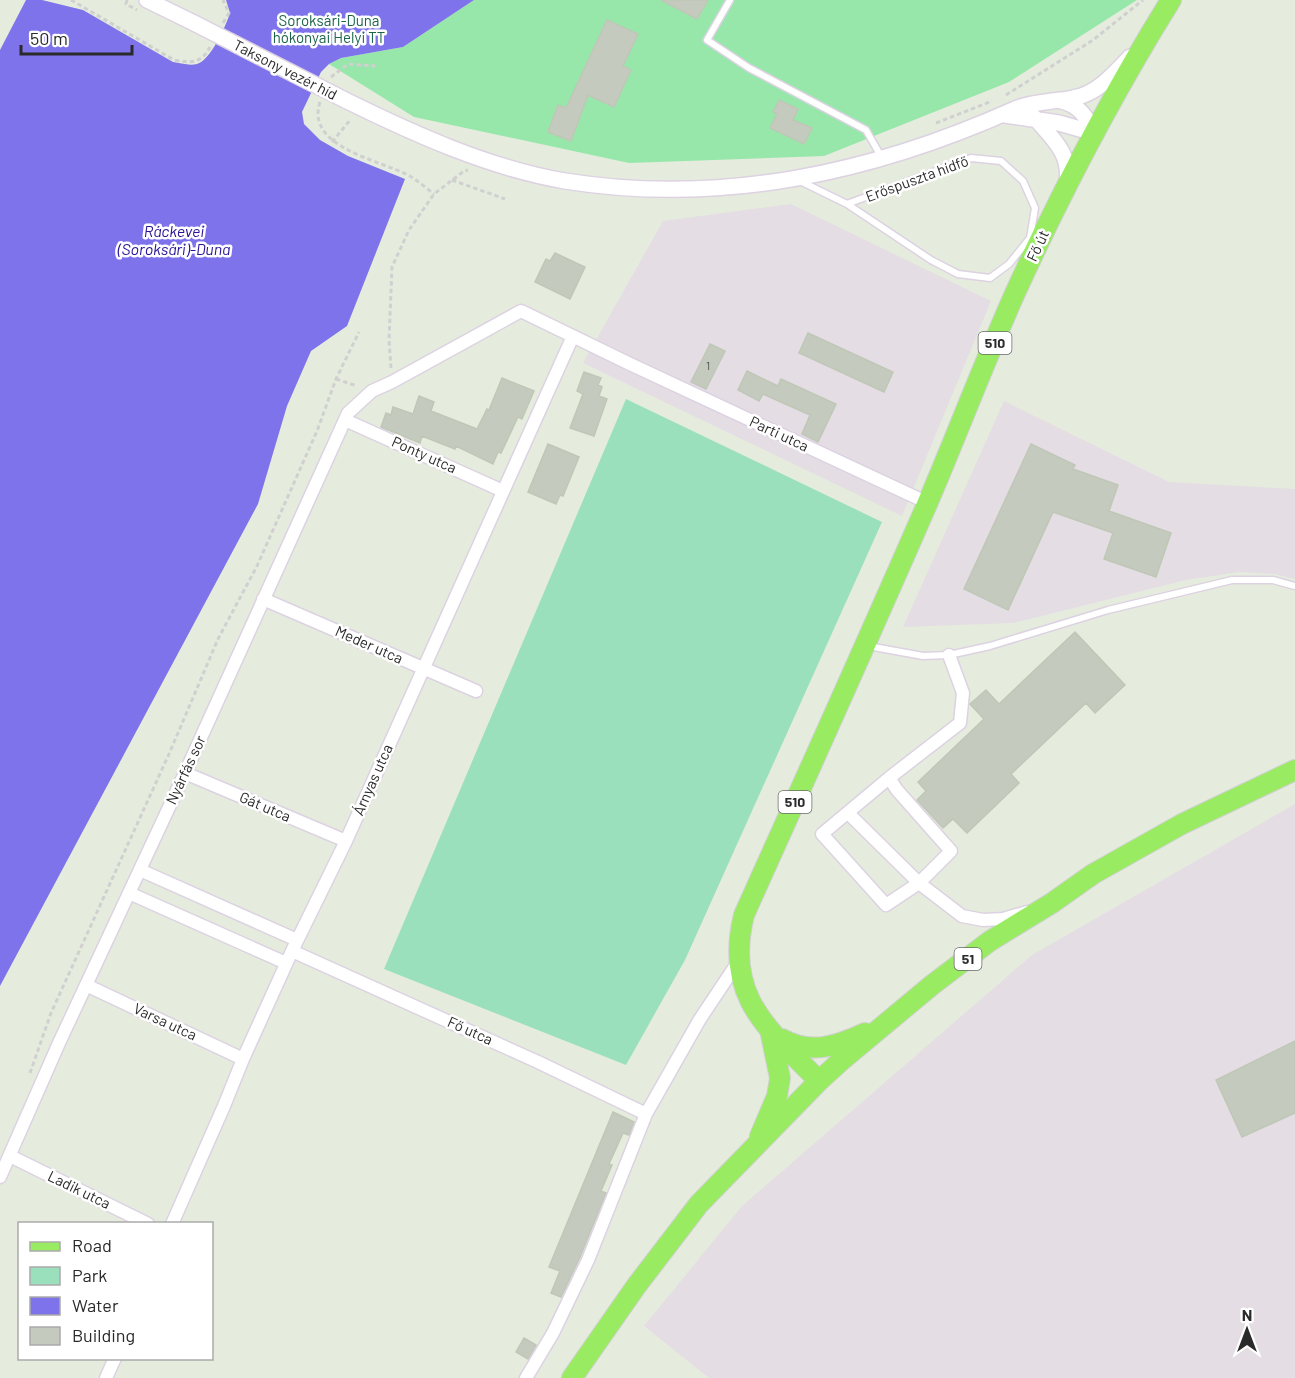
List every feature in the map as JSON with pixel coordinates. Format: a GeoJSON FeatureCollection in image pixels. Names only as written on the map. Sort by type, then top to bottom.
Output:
{"type":"FeatureCollection","features":[{"type":"Feature","properties":{"kind":"main road","name":"Fő út"},"geometry":{"type":"LineString","coordinates":[[928,502],[1016,293],[1066,186],[1145,42],[1171,0]]}},
{"type":"Feature","properties":{"kind":"main road","name":"510"},"geometry":{"type":"LineString","coordinates":[[819,1081],[770,1030],[751,1003],[738,962],[738,938],[744,915],[928,502]]}},
{"type":"Feature","properties":{"kind":"main road","name":"51"},"geometry":{"type":"LineString","coordinates":[[573,1378],[637,1285],[699,1204],[819,1081],[889,1021],[990,941],[1052,903],[1093,874],[1182,824],[1295,770]]}},
{"type":"Feature","properties":{"kind":"main road"},"geometry":{"type":"LineString","coordinates":[[770,1030],[795,1045],[813,1049],[842,1043],[889,1021]]}},
{"type":"Feature","properties":{"kind":"main road"},"geometry":{"type":"LineString","coordinates":[[757,1145],[777,1096],[780,1078],[770,1030]]}},
{"type":"Feature","properties":{"kind":"street","name":"Taksony vezér híd"},"geometry":{"type":"LineString","coordinates":[[147,0],[387,121],[447,145],[508,167],[565,180],[656,190],[707,190],[797,179],[883,159],[1026,104],[1074,98],[1096,90],[1115,74],[1145,42]]}},
{"type":"Feature","properties":{"kind":"street"},"geometry":{"type":"LineString","coordinates":[[1048,100],[1063,101],[1074,106],[1087,118],[1094,133]]}},
{"type":"Feature","properties":{"kind":"street"},"geometry":{"type":"LineString","coordinates":[[1002,115],[1035,118],[1094,133]]}},
{"type":"Feature","properties":{"kind":"street"},"geometry":{"type":"LineString","coordinates":[[1035,118],[1065,155],[1069,170],[1066,186]]}},
{"type":"Feature","properties":{"kind":"street","name":"Nyárfás sor"},"geometry":{"type":"LineString","coordinates":[[0,1177],[348,413],[372,391],[521,311],[573,336]]}},
{"type":"Feature","properties":{"kind":"street","name":"Parti utca"},"geometry":{"type":"LineString","coordinates":[[573,336],[928,502]]}},
{"type":"Feature","properties":{"kind":"street","name":"Árnyas utca"},"geometry":{"type":"LineString","coordinates":[[173,1222],[286,963],[346,841],[573,336]]}},
{"type":"Feature","properties":{"kind":"street","name":"Ponty utca"},"geometry":{"type":"LineString","coordinates":[[345,420],[503,491]]}},
{"type":"Feature","properties":{"kind":"street","name":"Meder utca"},"geometry":{"type":"LineString","coordinates":[[263,599],[476,691]]}},
{"type":"Feature","properties":{"kind":"street"},"geometry":{"type":"LineString","coordinates":[[889,778],[951,850],[919,883],[886,905],[822,834],[889,778],[960,723],[963,693],[950,655]]}},
{"type":"Feature","properties":{"kind":"street","name":"Gát utca"},"geometry":{"type":"LineString","coordinates":[[185,773],[346,841]]}},
{"type":"Feature","properties":{"kind":"street"},"geometry":{"type":"LineString","coordinates":[[848,813],[919,883],[962,916],[983,920],[1003,919],[1052,903]]}},
{"type":"Feature","properties":{"kind":"street","name":"Fő utca"},"geometry":{"type":"LineString","coordinates":[[140,870],[646,1114]]}},
{"type":"Feature","properties":{"kind":"street"},"geometry":{"type":"LineString","coordinates":[[129,893],[286,963]]}},
{"type":"Feature","properties":{"kind":"street"},"geometry":{"type":"LineString","coordinates":[[526,1378],[553,1333],[588,1260],[646,1114],[700,1019],[738,962]]}},
{"type":"Feature","properties":{"kind":"street","name":"Varsa utca"},"geometry":{"type":"LineString","coordinates":[[86,985],[243,1059]]}},
{"type":"Feature","properties":{"kind":"street","name":"Ladik utca"},"geometry":{"type":"LineString","coordinates":[[10,1155],[144,1222]]}},
{"type":"Feature","properties":{"kind":"street"},"geometry":{"type":"LineString","coordinates":[[106,1378],[115,1360]]}},
{"type":"Feature","properties":{"kind":"lane"},"geometry":{"type":"LineString","coordinates":[[730,0],[707,40],[749,68],[866,130],[883,159]]}},
{"type":"Feature","properties":{"kind":"lane","name":"Erőspuszta hídfő"},"geometry":{"type":"LineString","coordinates":[[797,179],[847,204],[931,260],[958,274],[990,278],[1009,264],[1030,238],[1035,208],[1023,181],[1001,161],[971,158],[847,204]]}},
{"type":"Feature","properties":{"kind":"lane"},"geometry":{"type":"LineString","coordinates":[[864,645],[923,656],[950,655],[990,646],[1108,610],[1232,580],[1273,580],[1295,586]]}},
{"type":"Feature","properties":{"kind":"path"},"geometry":{"type":"LineString","coordinates":[[71,0],[174,60],[198,62],[206,55]]}},
{"type":"Feature","properties":{"kind":"path"},"geometry":{"type":"LineString","coordinates":[[934,124],[971,108],[1000,99],[1026,84],[1093,40],[1143,0]]}},
{"type":"Feature","properties":{"kind":"path"},"geometry":{"type":"LineString","coordinates":[[328,81],[334,73],[348,64],[375,66]]}},
{"type":"Feature","properties":{"kind":"path"},"geometry":{"type":"LineString","coordinates":[[318,105],[319,124],[332,142],[409,176],[434,194]]}},
{"type":"Feature","properties":{"kind":"path"},"geometry":{"type":"LineString","coordinates":[[332,142],[351,119]]}},
{"type":"Feature","properties":{"kind":"path"},"geometry":{"type":"LineString","coordinates":[[392,382],[389,340],[392,267],[409,230],[434,194],[464,171],[477,173]]}},
{"type":"Feature","properties":{"kind":"path"},"geometry":{"type":"LineString","coordinates":[[452,180],[506,199]]}},
{"type":"Feature","properties":{"kind":"path"},"geometry":{"type":"LineString","coordinates":[[27,1081],[56,1002],[169,754],[218,639],[257,566],[317,431],[336,379],[359,332]]}},
{"type":"Feature","properties":{"kind":"path"},"geometry":{"type":"LineString","coordinates":[[336,379],[372,391]]}},
{"type":"Feature","properties":{"kind":"shaded area"},"geometry":{"type":"Polygon","coordinates":[[[791,204],[991,301],[902,516],[583,363],[663,221],[791,204]]]}},
{"type":"Feature","properties":{"kind":"shaded area"},"geometry":{"type":"Polygon","coordinates":[[[1004,401],[1169,482],[1295,489],[1295,579],[1274,574],[1240,572],[1186,580],[1014,623],[903,627],[1004,401]]]}},
{"type":"Feature","properties":{"kind":"shaded area"},"geometry":{"type":"Polygon","coordinates":[[[1295,804],[1295,1378],[709,1378],[644,1326],[742,1206],[1032,955],[1295,804]]]}},
{"type":"Feature","properties":{"kind":"green space"},"geometry":{"type":"Polygon","coordinates":[[[474,0],[1137,0],[1009,82],[824,156],[629,163],[414,117],[329,64],[341,58],[403,47],[474,0]]]}},
{"type":"Feature","properties":{"kind":"green space"},"geometry":{"type":"Polygon","coordinates":[[[626,399],[882,522],[685,960],[626,1065],[384,969],[626,399]]]}},
{"type":"Feature","properties":{"kind":"water","name":"Ráckevei (Soroksári)-Duna"},"geometry":{"type":"Polygon","coordinates":[[[26,0],[42,0],[83,10],[173,62],[191,65],[207,57],[217,42],[230,13],[226,0],[474,0],[403,47],[341,58],[329,64],[321,72],[302,112],[304,124],[320,140],[348,156],[405,179],[347,326],[311,351],[287,406],[258,504],[0,986],[0,50],[26,0]]]}},
{"type":"Feature","properties":{"kind":"building"},"geometry":{"type":"Polygon","coordinates":[[[661,0],[708,0],[697,19],[661,0]]]}},
{"type":"Feature","properties":{"kind":"building"},"geometry":{"type":"Polygon","coordinates":[[[607,20],[638,34],[623,66],[631,70],[614,107],[588,95],[571,141],[548,132],[558,105],[566,108],[607,20]]]}},
{"type":"Feature","properties":{"kind":"building"},"geometry":{"type":"Polygon","coordinates":[[[779,100],[798,109],[793,120],[812,128],[804,144],[770,128],[777,114],[773,112],[779,100]]]}},
{"type":"Feature","properties":{"kind":"building"},"geometry":{"type":"Polygon","coordinates":[[[555,253],[585,267],[570,299],[535,282],[546,259],[550,261],[555,253]]]}},
{"type":"Feature","properties":{"kind":"building"},"geometry":{"type":"Polygon","coordinates":[[[808,333],[893,372],[884,392],[799,353],[808,333]]]}},
{"type":"Feature","properties":{"kind":"building"},"geometry":{"type":"Polygon","coordinates":[[[710,344],[725,351],[706,389],[691,382],[710,344]]]}},
{"type":"Feature","properties":{"kind":"building"},"geometry":{"type":"Polygon","coordinates":[[[747,371],[778,386],[781,379],[836,404],[818,442],[802,434],[810,415],[763,394],[759,401],[738,390],[747,371]]]}},
{"type":"Feature","properties":{"kind":"building"},"geometry":{"type":"Polygon","coordinates":[[[584,372],[601,378],[598,385],[602,387],[599,396],[607,399],[594,436],[570,428],[583,394],[577,391],[584,372]]]}},
{"type":"Feature","properties":{"kind":"building"},"geometry":{"type":"Polygon","coordinates":[[[502,378],[534,391],[522,419],[518,417],[501,453],[498,452],[493,464],[456,446],[455,449],[422,436],[420,443],[381,427],[386,413],[391,415],[393,407],[413,414],[419,396],[434,402],[431,411],[477,429],[487,409],[489,410],[502,378]]]}},
{"type":"Feature","properties":{"kind":"building"},"geometry":{"type":"Polygon","coordinates":[[[548,444],[579,457],[563,496],[560,495],[556,504],[528,492],[548,444]]]}},
{"type":"Feature","properties":{"kind":"building"},"geometry":{"type":"Polygon","coordinates":[[[1031,444],[1075,465],[1073,469],[1118,485],[1109,511],[1171,533],[1156,577],[1104,559],[1113,533],[1053,512],[1008,610],[964,589],[1031,444]]]}},
{"type":"Feature","properties":{"kind":"building"},"geometry":{"type":"Polygon","coordinates":[[[1075,632],[1125,685],[1095,713],[1086,703],[1011,774],[1019,783],[967,833],[953,819],[943,828],[917,800],[926,791],[918,782],[984,719],[970,704],[986,690],[999,704],[1075,632]]]}},
{"type":"Feature","properties":{"kind":"building"},"geometry":{"type":"Polygon","coordinates":[[[1295,1041],[1295,1113],[1242,1137],[1216,1080],[1295,1041]]]}},
{"type":"Feature","properties":{"kind":"building"},"geometry":{"type":"Polygon","coordinates":[[[613,1112],[634,1122],[629,1135],[623,1133],[609,1164],[612,1165],[601,1191],[606,1193],[561,1297],[551,1293],[560,1271],[549,1267],[613,1112]]]}},
{"type":"Feature","properties":{"kind":"building"},"geometry":{"type":"Polygon","coordinates":[[[524,1338],[536,1345],[528,1359],[516,1352],[524,1338]]]}},
{"type":"Feature","properties":{"kind":"park label","name":"Soroksári-Duna hókonyai Helyi TT"},"geometry":{"type":"Point","coordinates":[329,30]}}]}
